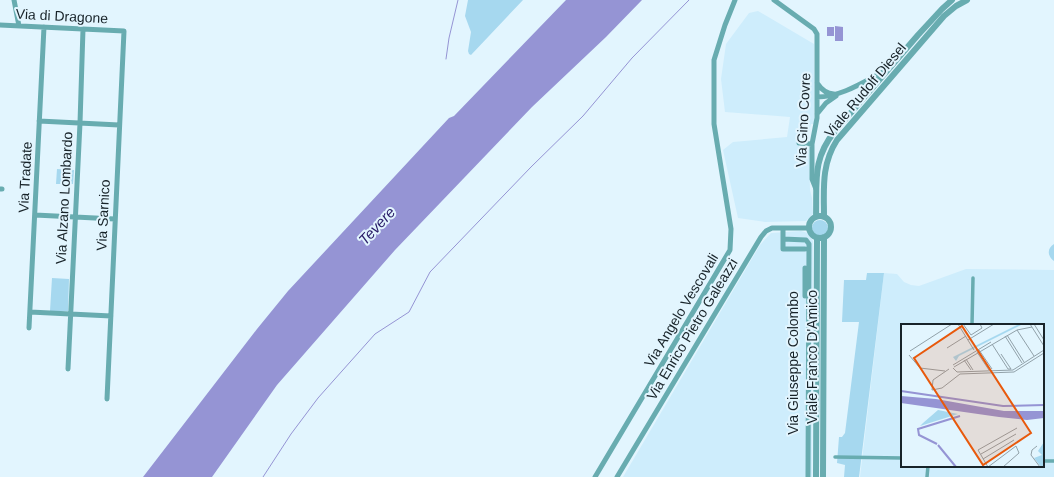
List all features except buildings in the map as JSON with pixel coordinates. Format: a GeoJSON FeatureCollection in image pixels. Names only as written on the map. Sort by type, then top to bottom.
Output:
{"type":"FeatureCollection","features":[{"type":"Feature","properties":{"kind":"street"},"geometry":{"type":"LineString","coordinates":[[14,0],[19,26]]}},
{"type":"Feature","properties":{"kind":"street","name":"Via Angelo Vescovali"},"geometry":{"type":"LineString","coordinates":[[595,477],[730,250],[731,230],[715,134],[714,60],[735,0]]}},
{"type":"Feature","properties":{"kind":"street","name":"Via Gino Covre"},"geometry":{"type":"LineString","coordinates":[[774,0],[815,30],[817,35],[817,115],[812,144],[812,177],[816,192]]}},
{"type":"Feature","properties":{"kind":"street","name":"Viale Rudolf Diesel"},"geometry":{"type":"LineString","coordinates":[[816,217],[817,166],[824,146],[835,131],[888,70],[942,9],[952,0]]}},
{"type":"Feature","properties":{"kind":"street","name":"Viale Rudolf Diesel"},"geometry":{"type":"LineString","coordinates":[[824,217],[825,166],[837,140],[944,16],[956,6],[967,0]]}},
{"type":"Feature","properties":{"kind":"street","name":"Via di Dragone"},"geometry":{"type":"LineString","coordinates":[[0,25],[124,31]]}},
{"type":"Feature","properties":{"kind":"street","name":"Via Tradate"},"geometry":{"type":"LineString","coordinates":[[29,328],[44,27]]}},
{"type":"Feature","properties":{"kind":"street","name":"Via Alzano Lombardo"},"geometry":{"type":"LineString","coordinates":[[68,369],[76,216],[83,29]]}},
{"type":"Feature","properties":{"kind":"street","name":"Via Sarnico"},"geometry":{"type":"LineString","coordinates":[[107,399],[124,31]]}},
{"type":"Feature","properties":{"kind":"street"},"geometry":{"type":"LineString","coordinates":[[817,115],[826,103],[840,94],[888,70]]}},
{"type":"Feature","properties":{"kind":"street"},"geometry":{"type":"LineString","coordinates":[[817,83],[827,93],[840,94]]}},
{"type":"Feature","properties":{"kind":"street"},"geometry":{"type":"LineString","coordinates":[[817,97],[840,94]]}},
{"type":"Feature","properties":{"kind":"street"},"geometry":{"type":"LineString","coordinates":[[39,121],[119,125]]}},
{"type":"Feature","properties":{"kind":"street"},"geometry":{"type":"LineString","coordinates":[[799,143],[812,144]]}},
{"type":"Feature","properties":{"kind":"street"},"geometry":{"type":"LineString","coordinates":[[35,215],[115,219]]}},
{"type":"Feature","properties":{"kind":"street"},"geometry":{"type":"LineString","coordinates":[[816,217],[824,217],[829,221],[830,228],[827,235],[817,238],[811,234],[809,228],[810,221],[816,217]]}},
{"type":"Feature","properties":{"kind":"street","name":"Via Enrico Pietro Galeazzi"},"geometry":{"type":"LineString","coordinates":[[617,477],[761,237],[766,231],[772,228],[809,228]]}},
{"type":"Feature","properties":{"kind":"street"},"geometry":{"type":"LineString","coordinates":[[783,228],[783,249],[805,249]]}},
{"type":"Feature","properties":{"kind":"street","name":"Viale Franco D'Amico"},"geometry":{"type":"LineString","coordinates":[[823,477],[824,237]]}},
{"type":"Feature","properties":{"kind":"street","name":"Viale Franco D'Amico"},"geometry":{"type":"LineString","coordinates":[[816,477],[817,238]]}},
{"type":"Feature","properties":{"kind":"street"},"geometry":{"type":"LineString","coordinates":[[783,240],[806,240]]}},
{"type":"Feature","properties":{"kind":"street","name":"Via Giuseppe Colombo"},"geometry":{"type":"LineString","coordinates":[[806,240],[806,477]]}},
{"type":"Feature","properties":{"kind":"street","name":"Via Giuseppe Colombo"},"geometry":{"type":"LineString","coordinates":[[806,240],[809,244],[806,477]]}},
{"type":"Feature","properties":{"kind":"street"},"geometry":{"type":"LineString","coordinates":[[972,324],[973,278]]}},
{"type":"Feature","properties":{"kind":"street"},"geometry":{"type":"LineString","coordinates":[[30,312],[111,316]]}},
{"type":"Feature","properties":{"kind":"street"},"geometry":{"type":"LineString","coordinates":[[835,457],[901,458]]}},
{"type":"Feature","properties":{"kind":"street"},"geometry":{"type":"LineString","coordinates":[[927,477],[928,467]]}},
{"type":"Feature","properties":{"kind":"shaded area"},"geometry":{"type":"Polygon","coordinates":[[[468,0],[523,0],[471,55],[468,51],[471,32],[465,16],[468,0]]]}},
{"type":"Feature","properties":{"kind":"shaded area"},"geometry":{"type":"Polygon","coordinates":[[[758,11],[814,44],[814,124],[811,124],[808,135],[800,135],[799,147],[807,147],[809,150],[810,190],[813,214],[806,221],[765,222],[738,218],[723,150],[733,142],[787,137],[790,117],[725,112],[721,79],[726,44],[749,13],[758,11]]]}},
{"type":"Feature","properties":{"kind":"shaded area"},"geometry":{"type":"Polygon","coordinates":[[[57,169],[74,170],[73,184],[56,184],[57,169]]]}},
{"type":"Feature","properties":{"kind":"shaded area"},"geometry":{"type":"Polygon","coordinates":[[[817,220],[823,220],[828,225],[826,234],[823,236],[817,236],[812,231],[812,225],[817,220]]]}},
{"type":"Feature","properties":{"kind":"shaded area"},"geometry":{"type":"Polygon","coordinates":[[[801,231],[808,233],[813,241],[812,477],[623,477],[760,245],[771,233],[801,231]]]}},
{"type":"Feature","properties":{"kind":"shaded area"},"geometry":{"type":"Polygon","coordinates":[[[1054,244],[1054,261],[1050,257],[1049,250],[1054,244]]]}},
{"type":"Feature","properties":{"kind":"shaded area"},"geometry":{"type":"Polygon","coordinates":[[[966,269],[1054,270],[1054,477],[860,477],[884,273],[897,274],[904,282],[919,286],[966,269]]]}},
{"type":"Feature","properties":{"kind":"shaded area"},"geometry":{"type":"Polygon","coordinates":[[[867,273],[884,273],[859,477],[844,477],[845,465],[837,463],[839,437],[842,437],[845,433],[859,322],[842,322],[844,280],[866,280],[867,273]]]}},
{"type":"Feature","properties":{"kind":"shaded area"},"geometry":{"type":"Polygon","coordinates":[[[52,278],[69,279],[68,311],[50,311],[52,278]]]}},
{"type":"Feature","properties":{"kind":"water","name":"Tevere"},"geometry":{"type":"Polygon","coordinates":[[[566,0],[642,0],[606,37],[532,107],[395,250],[277,385],[212,477],[143,477],[288,291],[449,118],[454,116],[566,0]]]}},
{"type":"Feature","properties":{"kind":"water"},"geometry":{"type":"Polygon","coordinates":[[[835,26],[843,27],[843,41],[835,41],[835,26]]]}},
{"type":"Feature","properties":{"kind":"water"},"geometry":{"type":"Polygon","coordinates":[[[827,27],[834,27],[834,36],[827,36],[827,27]]]}},
{"type":"Feature","properties":{"kind":"waterway"},"geometry":{"type":"LineString","coordinates":[[446,59],[449,38],[458,0]]}},
{"type":"Feature","properties":{"kind":"waterway"},"geometry":{"type":"LineString","coordinates":[[263,477],[291,434],[318,398],[375,334],[409,312],[430,272],[531,167],[583,116],[632,58],[689,0]]}}]}
